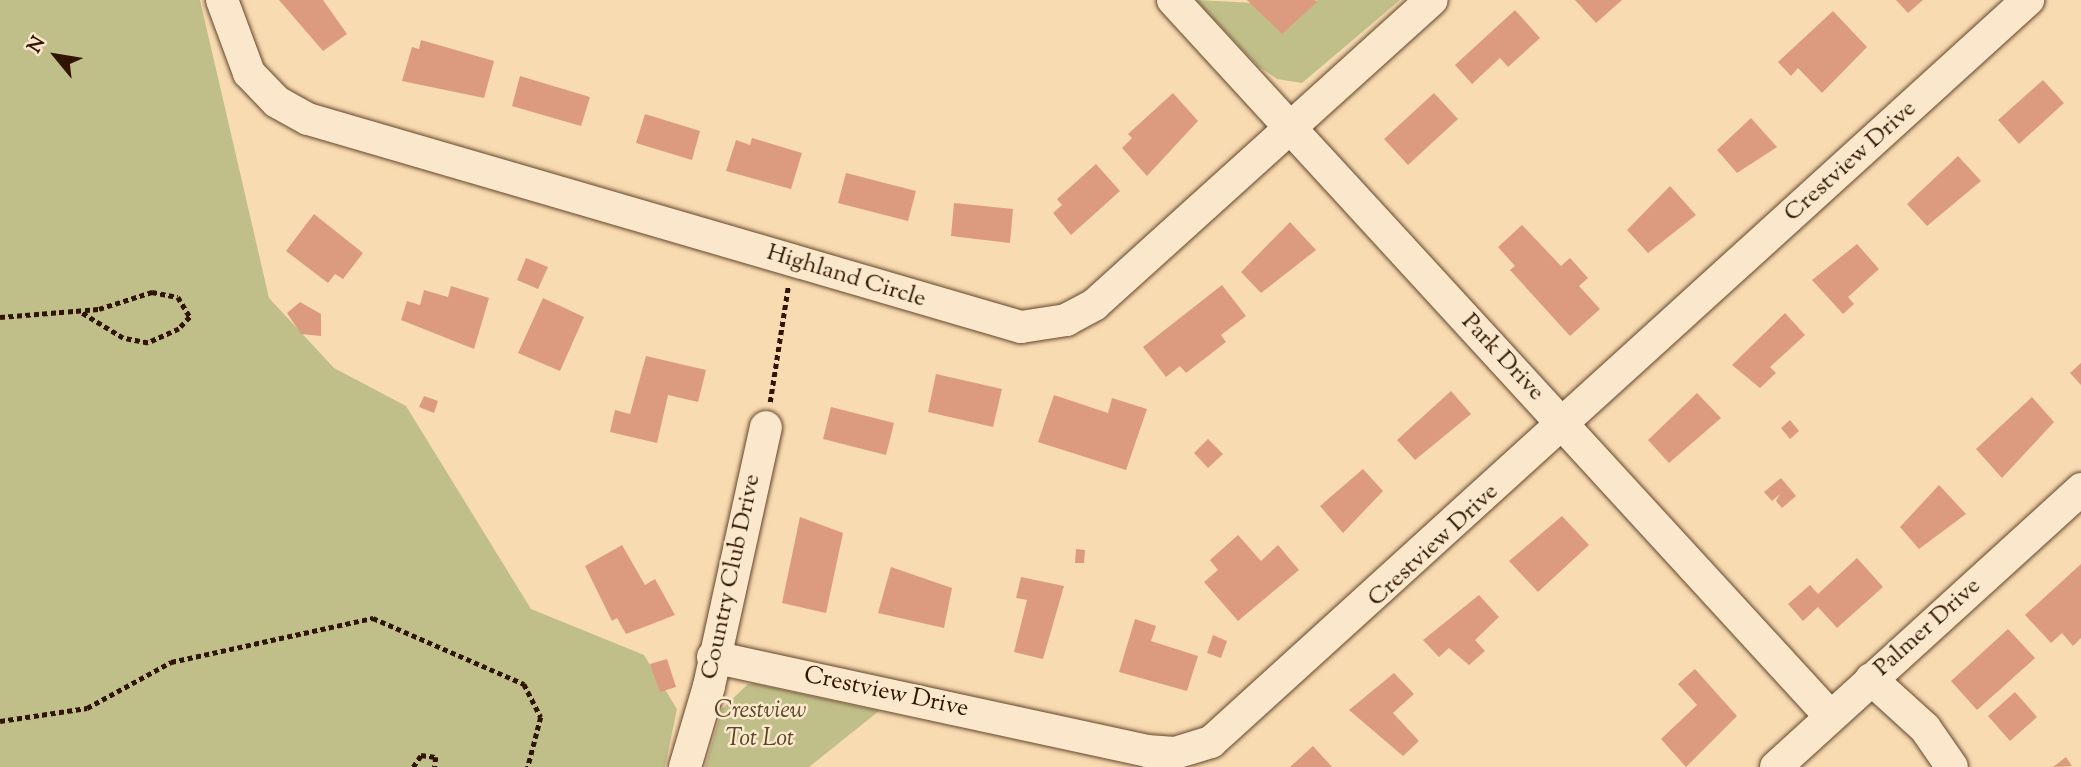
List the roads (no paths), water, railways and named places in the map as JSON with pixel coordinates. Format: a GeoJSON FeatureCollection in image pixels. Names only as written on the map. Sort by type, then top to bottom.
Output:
{"type":"FeatureCollection","features":[{"type":"Feature","properties":{"kind":"street","name":"Highland Circle"},"geometry":{"type":"LineString","coordinates":[[222,0],[249,73],[277,102],[308,119],[792,260],[1006,326],[1066,320],[1094,305],[1432,0]]}},
{"type":"Feature","properties":{"kind":"street","name":"Park Drive"},"geometry":{"type":"LineString","coordinates":[[1173,0],[1830,716]]}},
{"type":"Feature","properties":{"kind":"street","name":"Crestview Drive"},"geometry":{"type":"LineString","coordinates":[[713,657],[1147,751],[1199,748],[1227,732],[2028,0]]}},
{"type":"Feature","properties":{"kind":"street","name":"Country Club Drive"},"geometry":{"type":"LineString","coordinates":[[685,767],[766,428]]}},
{"type":"Feature","properties":{"kind":"street","name":"Palmer Drive"},"geometry":{"type":"LineString","coordinates":[[1776,767],[2081,489]]}},
{"type":"Feature","properties":{"kind":"street"},"geometry":{"type":"LineString","coordinates":[[1871,680],[1925,728],[1952,767]]}},
{"type":"Feature","properties":{"kind":"park label","name":"Crestview Tot Lot"},"geometry":{"type":"Point","coordinates":[760,726]}}]}
